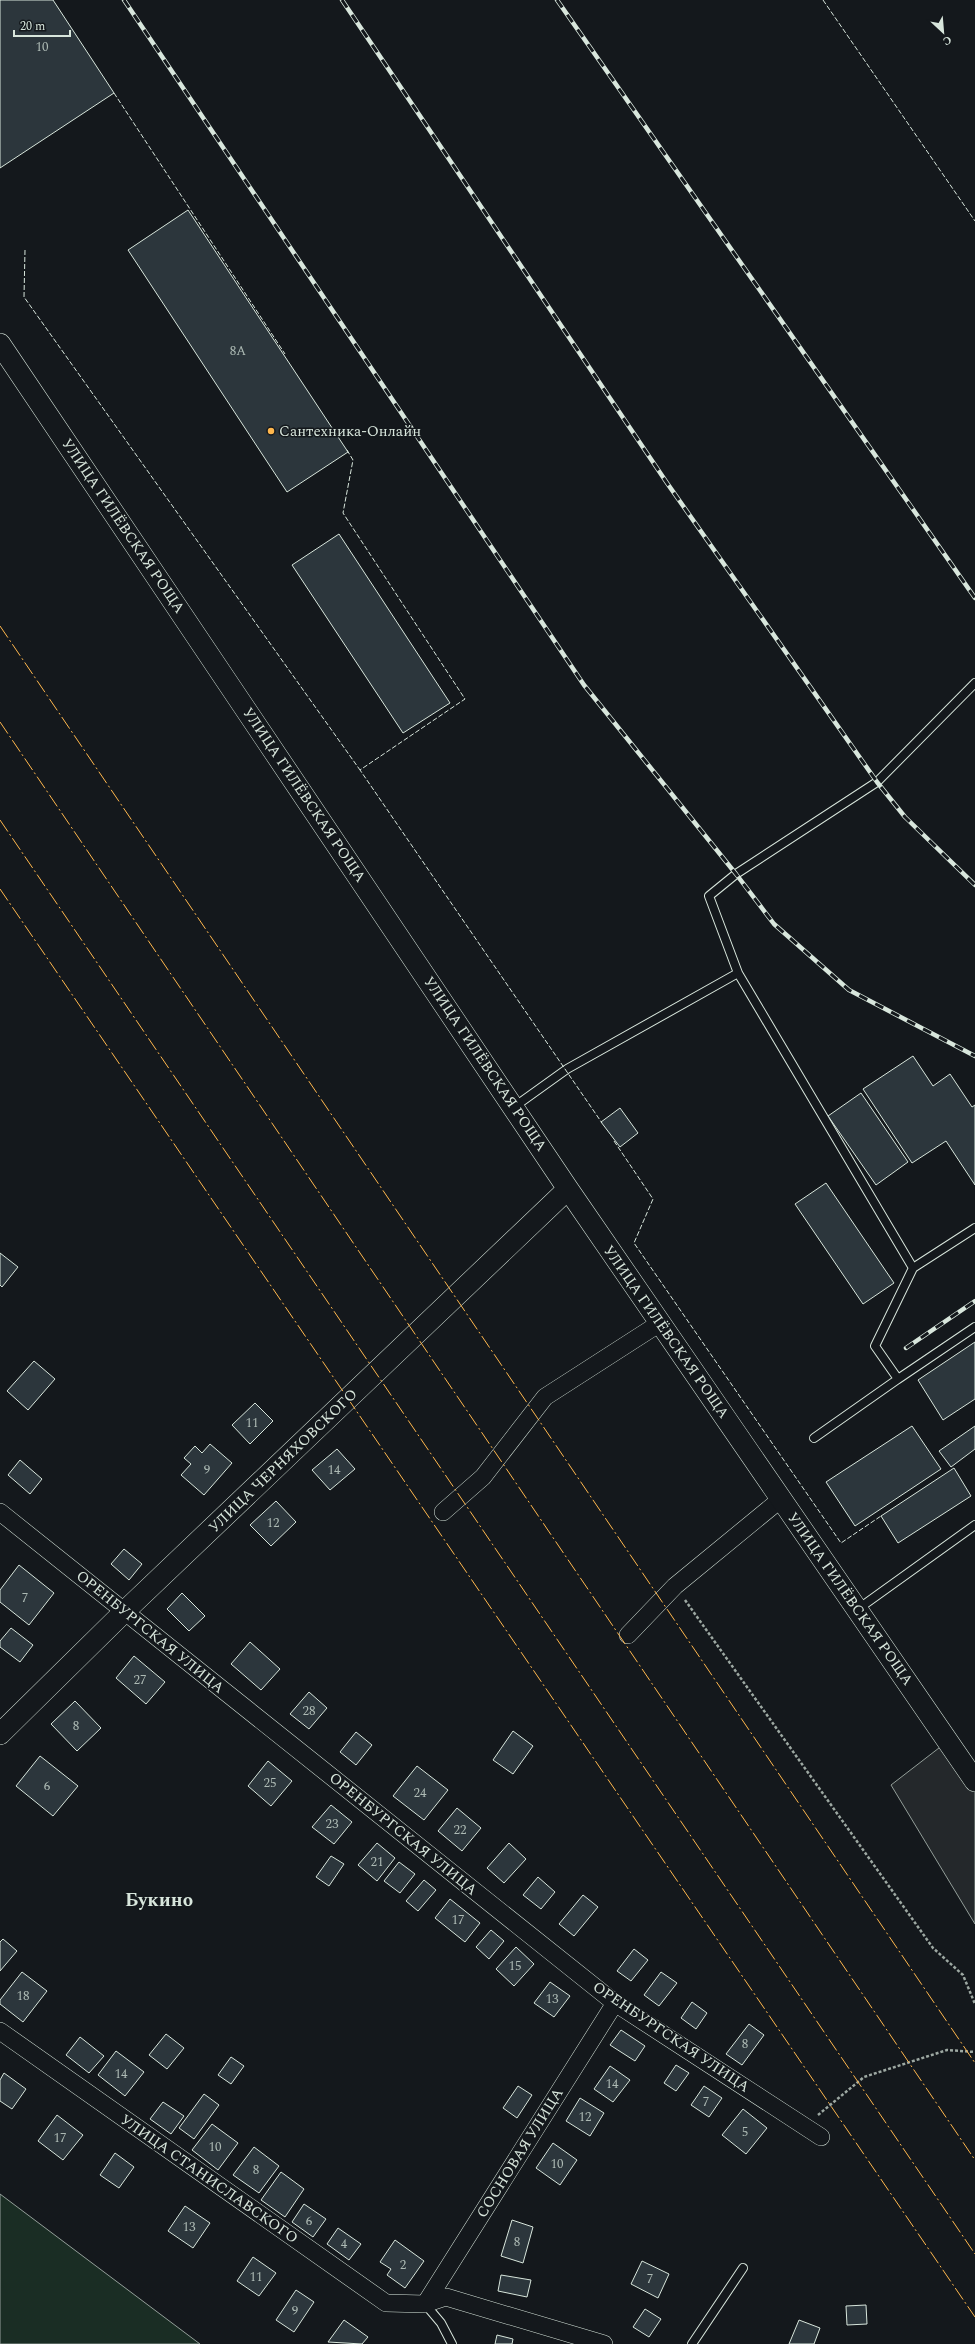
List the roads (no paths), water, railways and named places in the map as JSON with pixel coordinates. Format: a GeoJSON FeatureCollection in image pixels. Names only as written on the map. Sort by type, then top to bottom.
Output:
{"type":"FeatureCollection","features":[{"type":"Feature","properties":{"kind":"street","name":"УЛИЦА ГИЛЁВСКАЯ РОЩА"},"geometry":{"type":"LineString","coordinates":[[0,344],[568,1189],[975,1781]]}},
{"type":"Feature","properties":{"kind":"street","name":"УЛИЦА ЧЕРНЯХОВСКОГО"},"geometry":{"type":"LineString","coordinates":[[1,1732],[124,1612],[568,1189]]}},
{"type":"Feature","properties":{"kind":"street"},"geometry":{"type":"LineString","coordinates":[[443,1512],[483,1477],[545,1397],[660,1323]]}},
{"type":"Feature","properties":{"kind":"street"},"geometry":{"type":"LineString","coordinates":[[628,1635],[675,1586],[781,1499]]}},
{"type":"Feature","properties":{"kind":"street","name":"ОРЕНБУРГСКАЯ УЛИЦА"},"geometry":{"type":"LineString","coordinates":[[0,1512],[615,2003],[821,2137]]}},
{"type":"Feature","properties":{"kind":"street","name":"СОСНОВАЯ УЛИЦА"},"geometry":{"type":"LineString","coordinates":[[425,2304],[615,2003]]}},
{"type":"Feature","properties":{"kind":"street","name":"УЛИЦА СТАНИСЛАВСКОГО"},"geometry":{"type":"LineString","coordinates":[[0,2031],[386,2304],[425,2304],[446,2297],[604,2344]]}},
{"type":"Feature","properties":{"kind":"lane"},"geometry":{"type":"LineString","coordinates":[[913,1268],[738,973],[709,896],[736,874],[877,782],[975,683]]}},
{"type":"Feature","properties":{"kind":"lane"},"geometry":{"type":"LineString","coordinates":[[514,1107],[566,1069],[738,973]]}},
{"type":"Feature","properties":{"kind":"lane"},"geometry":{"type":"LineString","coordinates":[[898,1380],[875,1346],[913,1268],[975,1228]]}},
{"type":"Feature","properties":{"kind":"lane"},"geometry":{"type":"LineString","coordinates":[[814,1438],[975,1327]]}},
{"type":"Feature","properties":{"kind":"lane"},"geometry":{"type":"LineString","coordinates":[[857,1610],[975,1525]]}},
{"type":"Feature","properties":{"kind":"lane"},"geometry":{"type":"LineString","coordinates":[[692,2344],[743,2268]]}},
{"type":"Feature","properties":{"kind":"lane"},"geometry":{"type":"LineString","coordinates":[[425,2304],[441,2323],[452,2344]]}},
{"type":"Feature","properties":{"kind":"railway"},"geometry":{"type":"LineString","coordinates":[[124,0],[584,685],[736,874],[774,924],[849,990],[975,1056]]}},
{"type":"Feature","properties":{"kind":"railway"},"geometry":{"type":"LineString","coordinates":[[342,0],[667,483],[877,782],[905,817],[975,885]]}},
{"type":"Feature","properties":{"kind":"railway"},"geometry":{"type":"LineString","coordinates":[[557,0],[975,598]]}},
{"type":"Feature","properties":{"kind":"railway"},"geometry":{"type":"LineString","coordinates":[[906,1348],[975,1301]]}},
{"type":"Feature","properties":{"kind":"place","name":"Сантехника-Онлайн"},"geometry":{"type":"Point","coordinates":[271,431]}},
{"type":"Feature","properties":{"kind":"district","name":"Букино"},"geometry":{"type":"Point","coordinates":[159,1900]}}]}
